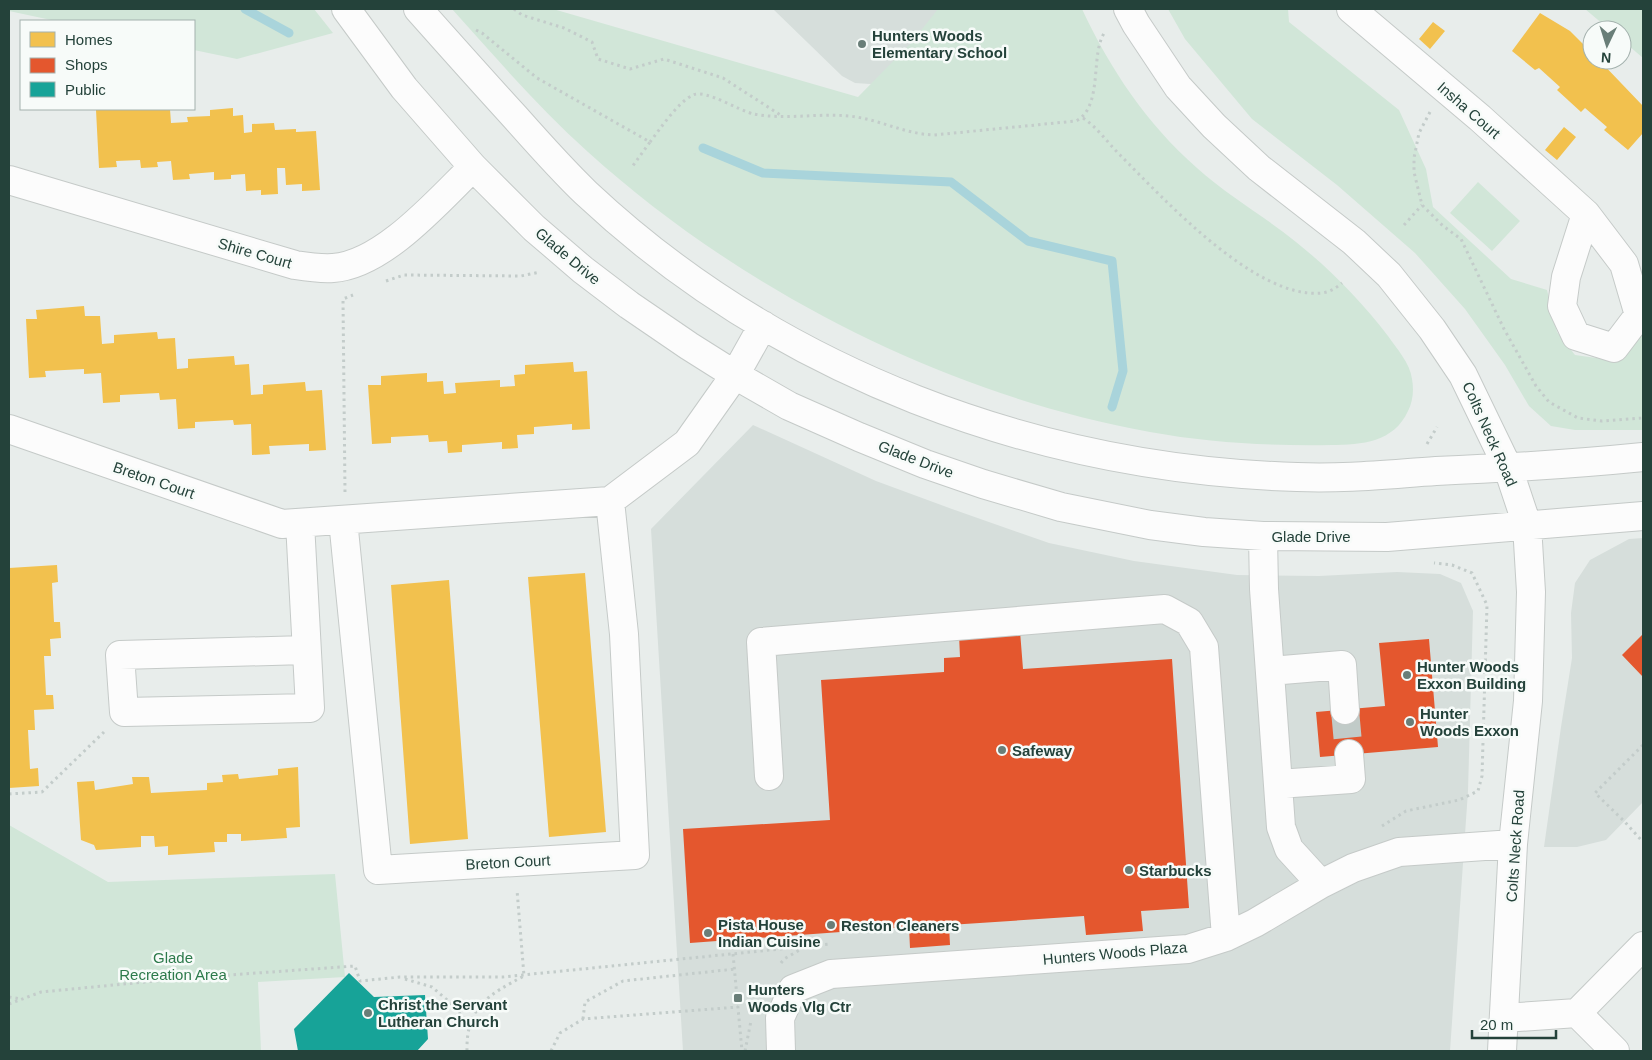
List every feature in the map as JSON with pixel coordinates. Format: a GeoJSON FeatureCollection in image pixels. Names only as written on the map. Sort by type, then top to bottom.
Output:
{"type":"FeatureCollection","features":[{"type":"Feature","properties":{"kind":"street","name":"Glade Drive"},"geometry":{"type":"LineString","coordinates":[[346,9],[404,88],[473,167],[534,228],[583,270],[681,341],[789,406],[925,464],[983,484],[1061,507],[1150,525],[1204,532],[1263,536],[1387,536],[1643,516]]}},
{"type":"Feature","properties":{"kind":"street"},"geometry":{"type":"LineString","coordinates":[[418,9],[549,156],[585,192],[632,233],[679,270],[742,313],[819,356],[906,397],[996,428],[1041,440],[1146,463],[1246,474],[1348,477],[1588,463],[1643,457]]}},
{"type":"Feature","properties":{"kind":"street","name":"Colts Neck Road"},"geometry":{"type":"LineString","coordinates":[[1128,9],[1178,87],[1214,126],[1259,168],[1354,242],[1389,275],[1432,329],[1463,375],[1508,468],[1527,525],[1531,592],[1528,692],[1513,844],[1502,1051]]}},
{"type":"Feature","properties":{"kind":"street","name":"Insha Court"},"geometry":{"type":"LineString","coordinates":[[1351,9],[1480,118],[1586,214]]}},
{"type":"Feature","properties":{"kind":"street","name":"Shire Court"},"geometry":{"type":"LineString","coordinates":[[9,180],[295,265],[334,268],[365,259],[392,241],[421,217],[473,167]]}},
{"type":"Feature","properties":{"kind":"street"},"geometry":{"type":"LineString","coordinates":[[610,500],[687,443],[735,375],[763,325]]}},
{"type":"Feature","properties":{"kind":"street","name":"Breton Court"},"geometry":{"type":"LineString","coordinates":[[9,429],[282,524],[610,500],[624,634],[635,855],[378,870],[343,520]]}},
{"type":"Feature","properties":{"kind":"street"},"geometry":{"type":"LineString","coordinates":[[300,523],[310,708],[124,712],[120,655],[306,650]]}},
{"type":"Feature","properties":{"kind":"street"},"geometry":{"type":"LineString","coordinates":[[1263,536],[1264,589],[1281,827],[1289,849],[1321,884]]}},
{"type":"Feature","properties":{"kind":"street"},"geometry":{"type":"LineString","coordinates":[[769,776],[761,642],[1166,609],[1189,622],[1204,647],[1226,937]]}},
{"type":"Feature","properties":{"kind":"street"},"geometry":{"type":"LineString","coordinates":[[1270,671],[1342,665],[1345,710]]}},
{"type":"Feature","properties":{"kind":"street"},"geometry":{"type":"LineString","coordinates":[[1278,784],[1351,778],[1349,754]]}},
{"type":"Feature","properties":{"kind":"street","name":"Hunters Woods Plaza"},"geometry":{"type":"LineString","coordinates":[[780,1051],[780,1018],[793,989],[830,974],[1188,949],[1226,937],[1353,868],[1399,852],[1513,844]]}},
{"type":"Feature","properties":{"kind":"street"},"geometry":{"type":"LineString","coordinates":[[1504,1018],[1577,1013],[1643,946]]}},
{"type":"Feature","properties":{"kind":"street"},"geometry":{"type":"LineString","coordinates":[[1577,1013],[1615,1051]]}},
{"type":"Feature","properties":{"kind":"path"},"geometry":{"type":"LineString","coordinates":[[514,9],[522,15],[564,28],[592,42],[598,59],[630,69],[664,59],[723,78],[784,117]]}},
{"type":"Feature","properties":{"kind":"path"},"geometry":{"type":"LineString","coordinates":[[472,28],[482,33],[537,78],[650,142]]}},
{"type":"Feature","properties":{"kind":"path"},"geometry":{"type":"LineString","coordinates":[[632,167],[674,111],[693,95],[700,94],[709,95],[730,106],[752,114],[784,117],[848,116],[871,120],[904,132],[920,134],[1048,125],[1076,121],[1082,118],[1094,93],[1100,43],[1105,32]]}},
{"type":"Feature","properties":{"kind":"path"},"geometry":{"type":"LineString","coordinates":[[1445,89],[1424,123],[1416,145],[1414,172],[1422,205],[1443,226],[1461,240],[1504,329],[1536,386],[1550,402],[1578,418],[1602,421],[1643,418]]}},
{"type":"Feature","properties":{"kind":"path"},"geometry":{"type":"LineString","coordinates":[[1082,118],[1094,125],[1116,151],[1197,229],[1238,263],[1255,274],[1273,283],[1307,293],[1323,293],[1332,290],[1342,283]]}},
{"type":"Feature","properties":{"kind":"path"},"geometry":{"type":"LineString","coordinates":[[1404,225],[1422,205]]}},
{"type":"Feature","properties":{"kind":"path"},"geometry":{"type":"LineString","coordinates":[[383,282],[404,275],[521,276],[540,272]]}},
{"type":"Feature","properties":{"kind":"path"},"geometry":{"type":"LineString","coordinates":[[343,520],[346,479],[343,299],[356,294]]}},
{"type":"Feature","properties":{"kind":"path"},"geometry":{"type":"LineString","coordinates":[[1420,447],[1427,444],[1437,427]]}},
{"type":"Feature","properties":{"kind":"path"},"geometry":{"type":"LineString","coordinates":[[1377,829],[1406,811],[1459,800],[1478,791],[1482,776],[1486,604],[1472,573],[1452,565],[1433,563]]}},
{"type":"Feature","properties":{"kind":"path"},"geometry":{"type":"LineString","coordinates":[[9,794],[42,792],[124,712]]}},
{"type":"Feature","properties":{"kind":"path"},"geometry":{"type":"LineString","coordinates":[[1643,745],[1595,793],[1643,842]]}},
{"type":"Feature","properties":{"kind":"path"},"geometry":{"type":"LineString","coordinates":[[514,862],[524,976]]}},
{"type":"Feature","properties":{"kind":"path"},"geometry":{"type":"LineString","coordinates":[[9,1004],[41,992],[187,978],[355,966],[360,980],[400,977],[524,976],[823,944]]}},
{"type":"Feature","properties":{"kind":"path"},"geometry":{"type":"LineString","coordinates":[[733,954],[742,1051]]}},
{"type":"Feature","properties":{"kind":"path"},"geometry":{"type":"LineString","coordinates":[[583,1019],[585,1002],[623,981],[734,969]]}},
{"type":"Feature","properties":{"kind":"path"},"geometry":{"type":"LineString","coordinates":[[467,1051],[467,1035],[473,1017],[483,1002],[495,991],[524,976]]}},
{"type":"Feature","properties":{"kind":"path"},"geometry":{"type":"LineString","coordinates":[[400,977],[432,987],[453,1005],[470,1026]]}},
{"type":"Feature","properties":{"kind":"path"},"geometry":{"type":"LineString","coordinates":[[9,997],[23,999]]}},
{"type":"Feature","properties":{"kind":"path"},"geometry":{"type":"LineString","coordinates":[[551,1051],[560,1033],[583,1019],[738,1007]]}},
{"type":"Feature","properties":{"kind":"shaded area","name":"Hunters Woods Elementary School"},"geometry":{"type":"Polygon","coordinates":[[[773,9],[942,9],[878,83],[870,84],[855,83],[842,76],[773,9]]]}},
{"type":"Feature","properties":{"kind":"shaded area"},"geometry":{"type":"Polygon","coordinates":[[[753,425],[876,481],[1049,543],[1134,561],[1237,575],[1319,576],[1397,572],[1440,574],[1461,583],[1473,611],[1468,791],[1450,1051],[683,1051],[651,529],[753,425]]]}},
{"type":"Feature","properties":{"kind":"shaded area"},"geometry":{"type":"Polygon","coordinates":[[[1643,538],[1643,802],[1606,840],[1577,847],[1544,847],[1572,658],[1571,613],[1575,583],[1590,560],[1629,539],[1643,538]]]}},
{"type":"Feature","properties":{"kind":"green space"},"geometry":{"type":"Polygon","coordinates":[[[9,9],[314,9],[333,33],[237,59],[195,50],[195,20],[51,20],[9,11],[9,9]]]}},
{"type":"Feature","properties":{"kind":"green space"},"geometry":{"type":"Polygon","coordinates":[[[452,9],[553,9],[858,97],[911,43],[938,9],[1082,9],[1105,53],[1131,95],[1162,133],[1209,178],[1309,252],[1345,286],[1378,323],[1409,367],[1413,387],[1410,407],[1402,421],[1386,435],[1376,440],[1354,444],[1308,445],[1218,441],[1150,432],[1074,415],[998,392],[923,364],[850,330],[780,292],[712,249],[648,202],[588,152],[552,118],[452,9]]]}},
{"type":"Feature","properties":{"kind":"green space"},"geometry":{"type":"Polygon","coordinates":[[[1168,9],[1288,9],[1289,22],[1399,110],[1426,169],[1433,207],[1511,279],[1547,290],[1557,332],[1575,355],[1618,361],[1643,332],[1643,430],[1575,430],[1551,426],[1529,406],[1505,365],[1465,309],[1415,253],[1337,185],[1252,119],[1185,39],[1168,9]]]}},
{"type":"Feature","properties":{"kind":"green space"},"geometry":{"type":"Polygon","coordinates":[[[1585,9],[1643,9],[1643,58],[1632,49],[1632,20],[1598,20],[1585,9]]]}},
{"type":"Feature","properties":{"kind":"green space"},"geometry":{"type":"Polygon","coordinates":[[[1478,182],[1520,221],[1492,251],[1450,213],[1478,182]]]}},
{"type":"Feature","properties":{"kind":"green space","name":"Glade Recreation Area"},"geometry":{"type":"Polygon","coordinates":[[[9,825],[108,882],[335,874],[345,977],[258,982],[261,1051],[9,1051],[9,825]]]}},
{"type":"Feature","properties":{"kind":"building: Homes"},"geometry":{"type":"Polygon","coordinates":[[[1540,13],[1570,31],[1582,43],[1582,70],[1609,70],[1643,106],[1643,133],[1628,150],[1604,130],[1607,127],[1585,108],[1581,112],[1557,90],[1560,87],[1539,68],[1535,70],[1512,51],[1540,13]]]}},
{"type":"Feature","properties":{"kind":"building: Homes"},"geometry":{"type":"Polygon","coordinates":[[[1433,22],[1445,31],[1430,49],[1419,39],[1433,22]]]}},
{"type":"Feature","properties":{"kind":"building: Homes"},"geometry":{"type":"Polygon","coordinates":[[[233,108],[233,116],[243,115],[244,133],[252,132],[252,124],[274,123],[275,130],[296,129],[296,132],[316,131],[320,190],[302,191],[302,184],[286,185],[285,168],[277,168],[278,194],[261,195],[261,190],[246,191],[245,174],[231,175],[231,179],[214,180],[214,172],[189,174],[190,179],[173,180],[171,161],[157,162],[158,167],[141,168],[140,160],[116,161],[117,167],[99,168],[96,110],[170,110],[171,123],[188,122],[187,117],[210,116],[210,110],[233,108]]]}},
{"type":"Feature","properties":{"kind":"building: Homes"},"geometry":{"type":"Polygon","coordinates":[[[1564,127],[1576,137],[1557,160],[1545,150],[1564,127]]]}},
{"type":"Feature","properties":{"kind":"building: Homes"},"geometry":{"type":"Polygon","coordinates":[[[84,306],[85,316],[100,316],[102,344],[114,343],[114,335],[157,332],[158,339],[175,338],[177,369],[188,368],[188,359],[234,356],[235,365],[249,364],[251,395],[263,394],[263,385],[305,382],[306,391],[322,390],[326,450],[309,451],[309,444],[269,446],[270,454],[252,455],[251,424],[234,425],[233,420],[195,422],[195,428],[178,429],[176,399],[160,400],[159,393],[120,395],[120,402],[103,403],[101,373],[84,374],[84,369],[45,371],[46,377],[29,378],[26,319],[37,319],[36,310],[84,306]]]}},
{"type":"Feature","properties":{"kind":"building: Homes"},"geometry":{"type":"Polygon","coordinates":[[[573,362],[574,372],[587,371],[590,429],[572,430],[572,424],[534,427],[534,434],[517,435],[518,448],[502,449],[502,442],[462,445],[462,452],[448,453],[447,441],[429,442],[428,435],[391,437],[391,443],[372,444],[368,385],[381,385],[381,376],[427,373],[427,382],[443,381],[444,394],[456,393],[455,383],[500,380],[500,387],[515,386],[514,375],[525,374],[525,365],[573,362]]]}},
{"type":"Feature","properties":{"kind":"building: Homes"},"geometry":{"type":"Polygon","coordinates":[[[57,565],[58,582],[52,583],[54,622],[60,622],[61,638],[50,639],[51,656],[44,656],[46,695],[53,695],[54,709],[34,710],[35,730],[28,730],[30,769],[38,768],[39,786],[9,788],[9,568],[57,565]]]}},
{"type":"Feature","properties":{"kind":"building: Homes"},"geometry":{"type":"Polygon","coordinates":[[[585,573],[606,832],[549,837],[528,577],[585,573]]]}},
{"type":"Feature","properties":{"kind":"building: Homes"},"geometry":{"type":"Polygon","coordinates":[[[449,580],[468,839],[410,844],[391,585],[449,580]]]}},
{"type":"Feature","properties":{"kind":"building: Homes"},"geometry":{"type":"Polygon","coordinates":[[[298,767],[300,827],[286,828],[287,838],[241,841],[241,834],[227,834],[227,842],[214,842],[215,852],[168,855],[168,846],[155,847],[154,836],[141,836],[141,847],[96,850],[94,845],[81,840],[77,782],[94,781],[95,790],[133,784],[132,777],[149,777],[151,793],[207,790],[207,783],[223,782],[222,775],[238,774],[239,779],[278,775],[278,769],[298,767]]]}},
{"type":"Feature","properties":{"kind":"building: Shops","name":"Safeway"},"geometry":{"type":"Polygon","coordinates":[[[1020,631],[1023,669],[1172,659],[1189,908],[1141,911],[1143,931],[1086,935],[1084,916],[949,925],[950,945],[910,948],[909,927],[690,943],[683,829],[830,820],[821,680],[944,672],[944,658],[960,657],[959,635],[1020,631]]]}},
{"type":"Feature","properties":{"kind":"building: Shops"},"geometry":{"type":"Polygon","coordinates":[[[1643,634],[1643,677],[1622,655],[1643,634]]]}},
{"type":"Feature","properties":{"kind":"building: Shops","name":"Hunter Woods Exxon Building"},"geometry":{"type":"Polygon","coordinates":[[[1429,639],[1438,747],[1320,757],[1316,712],[1385,706],[1379,643],[1429,639]]]}},
{"type":"Feature","properties":{"kind":"building: Public","name":"Christ the Servant Lutheran Church"},"geometry":{"type":"Polygon","coordinates":[[[349,973],[374,997],[425,995],[428,1039],[417,1051],[298,1051],[294,1029],[349,973]]]}},
{"type":"Feature","properties":{"kind":"waterway"},"geometry":{"type":"LineString","coordinates":[[245,9],[289,33]]}},
{"type":"Feature","properties":{"kind":"waterway"},"geometry":{"type":"LineString","coordinates":[[703,148],[763,173],[951,182],[1028,241],[1112,261],[1123,371],[1112,407]]}},
{"type":"Feature","properties":{"kind":"tunnel"},"geometry":{"type":"LineString","coordinates":[[1345,710],[1349,754]]}},
{"type":"Feature","properties":{"kind":"place","name":"Hunters Woods Elementary School"},"geometry":{"type":"Point","coordinates":[862,44]}},
{"type":"Feature","properties":{"kind":"place","name":"Hunter Woods Exxon Building"},"geometry":{"type":"Point","coordinates":[1407,675]}},
{"type":"Feature","properties":{"kind":"place","name":"Hunter Woods Exxon"},"geometry":{"type":"Point","coordinates":[1410,722]}},
{"type":"Feature","properties":{"kind":"place","name":"Safeway"},"geometry":{"type":"Point","coordinates":[1002,750]}},
{"type":"Feature","properties":{"kind":"place","name":"Starbucks"},"geometry":{"type":"Point","coordinates":[1129,870]}},
{"type":"Feature","properties":{"kind":"place","name":"Reston Cleaners"},"geometry":{"type":"Point","coordinates":[831,925]}},
{"type":"Feature","properties":{"kind":"place","name":"Pista House Indian Cuisine"},"geometry":{"type":"Point","coordinates":[708,933]}},
{"type":"Feature","properties":{"kind":"place","name":"Hunters Woods Vlg Ctr"},"geometry":{"type":"Point","coordinates":[738,998]}},
{"type":"Feature","properties":{"kind":"place","name":"Christ the Servant Lutheran Church"},"geometry":{"type":"Point","coordinates":[368,1013]}}]}
